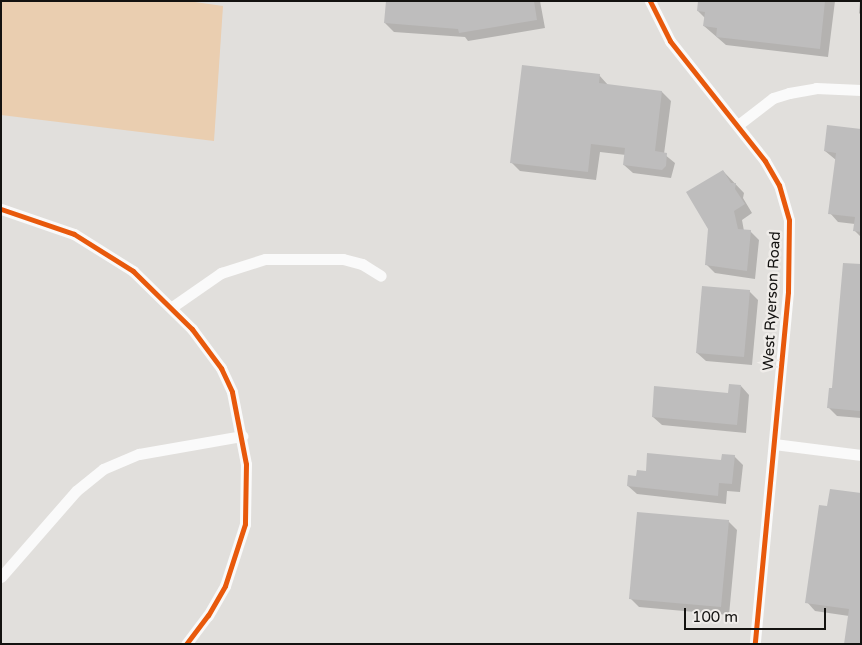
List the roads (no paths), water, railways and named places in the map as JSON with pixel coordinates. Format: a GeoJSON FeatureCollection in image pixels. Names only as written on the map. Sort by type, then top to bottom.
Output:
{"type":"FeatureCollection","features":[{"type":"Feature","properties":{"kind":"street","name":"West Ryerson Road"},"geometry":{"type":"LineString","coordinates":[[650,1],[670,41],[738,124],[776,180],[789,220],[788,292],[756,644]]}},
{"type":"Feature","properties":{"kind":"street"},"geometry":{"type":"LineString","coordinates":[[738,124],[773,98],[789,92],[816,88],[861,90]]}},
{"type":"Feature","properties":{"kind":"street"},"geometry":{"type":"LineString","coordinates":[[1,209],[55,226],[99,247],[133,271],[172,307],[222,368],[232,392],[242,436],[247,495],[242,539],[225,586],[208,615],[186,644]]}},
{"type":"Feature","properties":{"kind":"street"},"geometry":{"type":"LineString","coordinates":[[172,307],[221,273],[258,260],[343,259],[362,264],[381,276]]}},
{"type":"Feature","properties":{"kind":"street"},"geometry":{"type":"LineString","coordinates":[[1,577],[76,491],[104,469],[139,454],[242,436]]}},
{"type":"Feature","properties":{"kind":"street"},"geometry":{"type":"LineString","coordinates":[[774,444],[861,455]]}}]}
